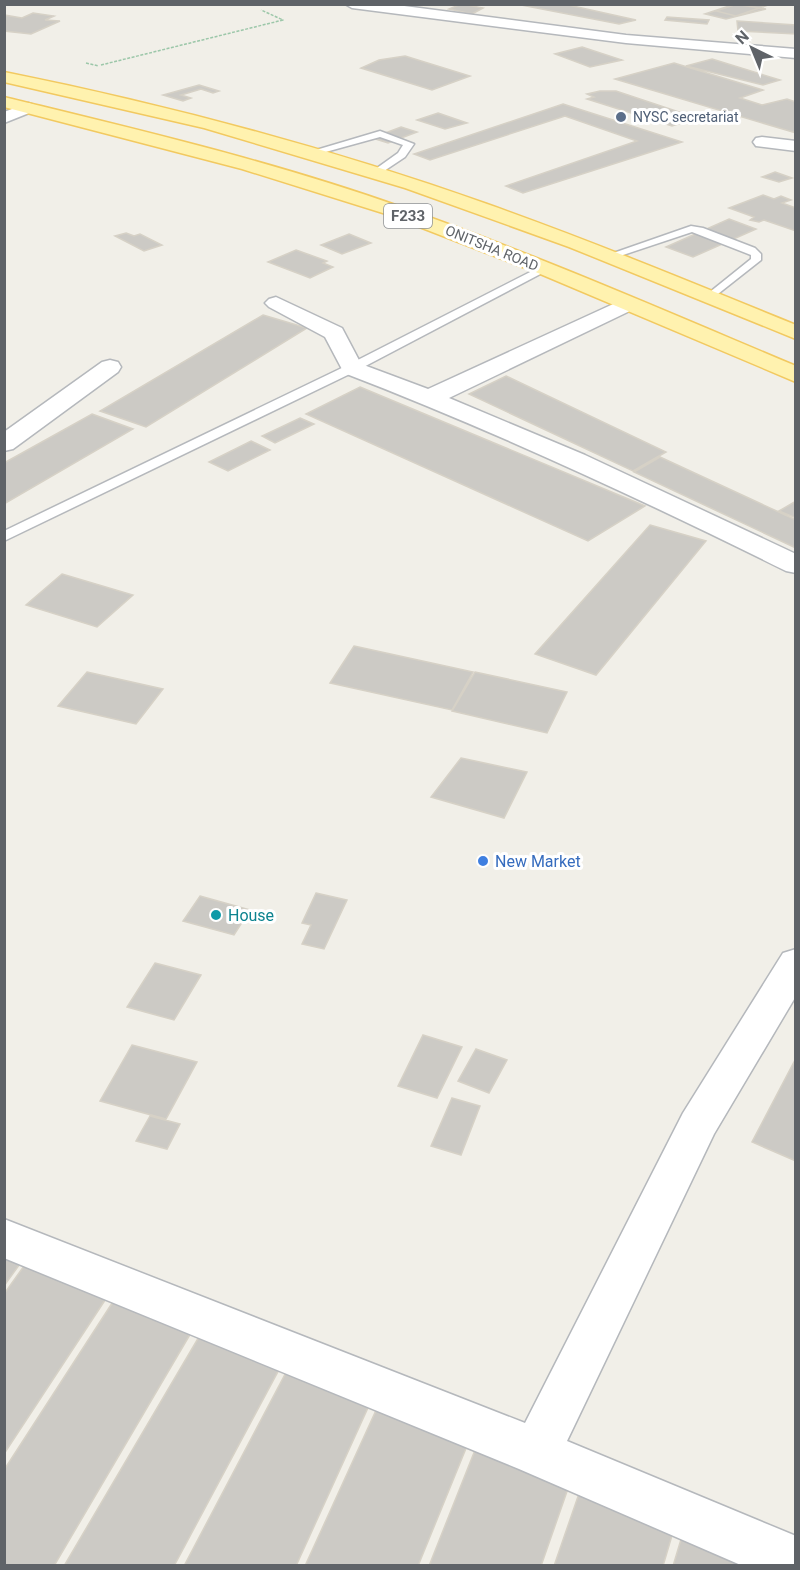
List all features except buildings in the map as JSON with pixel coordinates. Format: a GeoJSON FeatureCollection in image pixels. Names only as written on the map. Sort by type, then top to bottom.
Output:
{"type":"FeatureCollection","features":[{"type":"Feature","properties":{"kind":"main road","name":"ONITSHA ROAD"},"geometry":{"type":"LineString","coordinates":[[4,78],[138,106],[311,153],[375,173],[545,231],[795,333]]}},
{"type":"Feature","properties":{"kind":"main road","name":"ONITSHA ROAD"},"geometry":{"type":"LineString","coordinates":[[4,102],[104,126],[266,170],[391,210],[543,268],[795,375]]}},
{"type":"Feature","properties":{"kind":"main road"},"geometry":{"type":"LineString","coordinates":[[391,210],[433,192]]}},
{"type":"Feature","properties":{"kind":"street"},"geometry":{"type":"LineString","coordinates":[[352,4],[605,37],[795,54]]}},
{"type":"Feature","properties":{"kind":"street"},"geometry":{"type":"LineString","coordinates":[[4,118],[28,108]]}},
{"type":"Feature","properties":{"kind":"street"},"geometry":{"type":"LineString","coordinates":[[762,141],[795,146]]}},
{"type":"Feature","properties":{"kind":"street"},"geometry":{"type":"LineString","coordinates":[[276,303],[334,333],[352,368],[431,397],[664,500],[795,565]]}},
{"type":"Feature","properties":{"kind":"street"},"geometry":{"type":"LineString","coordinates":[[431,397],[629,304]]}},
{"type":"Feature","properties":{"kind":"street"},"geometry":{"type":"LineString","coordinates":[[4,444],[110,367]]}},
{"type":"Feature","properties":{"kind":"street"},"geometry":{"type":"LineString","coordinates":[[536,1452],[698,1125],[795,963]]}},
{"type":"Feature","properties":{"kind":"street"},"geometry":{"type":"LineString","coordinates":[[4,1238],[536,1452],[795,1562]]}},
{"type":"Feature","properties":{"kind":"lane"},"geometry":{"type":"LineString","coordinates":[[311,153],[380,134],[409,144],[402,155],[375,173]]}},
{"type":"Feature","properties":{"kind":"lane"},"geometry":{"type":"LineString","coordinates":[[607,257],[691,229],[751,250],[756,254],[756,260],[709,298]]}},
{"type":"Feature","properties":{"kind":"lane"},"geometry":{"type":"LineString","coordinates":[[4,537],[352,368],[543,268]]}},
{"type":"Feature","properties":{"kind":"path"},"geometry":{"type":"LineString","coordinates":[[101,65],[283,20],[261,10]]}},
{"type":"Feature","properties":{"kind":"place","name":"NYSC secretariat"},"geometry":{"type":"Point","coordinates":[621,117]}},
{"type":"Feature","properties":{"kind":"place","name":"New Market"},"geometry":{"type":"Point","coordinates":[483,861]}},
{"type":"Feature","properties":{"kind":"place","name":"House"},"geometry":{"type":"Point","coordinates":[216,915]}}]}
